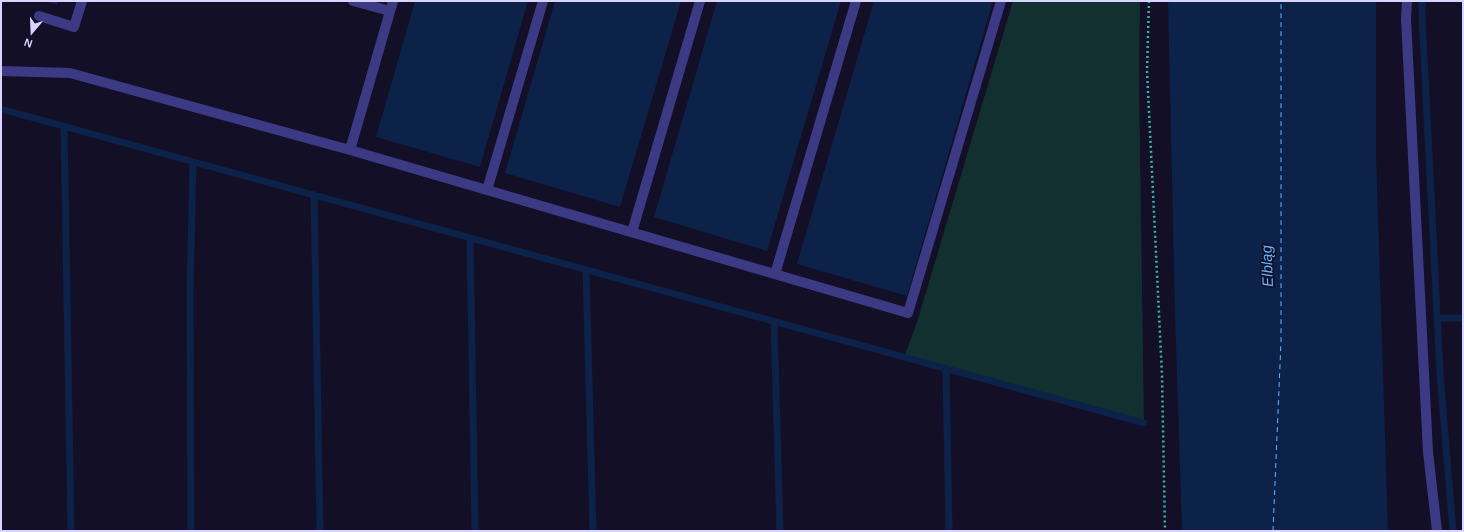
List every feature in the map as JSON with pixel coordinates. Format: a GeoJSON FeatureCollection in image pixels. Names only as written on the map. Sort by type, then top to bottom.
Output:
{"type":"FeatureCollection","features":[{"type":"Feature","properties":{"kind":"street"},"geometry":{"type":"LineString","coordinates":[[39,16],[74,27],[82,1]]}},
{"type":"Feature","properties":{"kind":"street"},"geometry":{"type":"LineString","coordinates":[[353,1],[390,12]]}},
{"type":"Feature","properties":{"kind":"street"},"geometry":{"type":"LineString","coordinates":[[350,150],[393,1]]}},
{"type":"Feature","properties":{"kind":"street"},"geometry":{"type":"LineString","coordinates":[[487,190],[543,1]]}},
{"type":"Feature","properties":{"kind":"street"},"geometry":{"type":"LineString","coordinates":[[632,232],[700,1]]}},
{"type":"Feature","properties":{"kind":"street"},"geometry":{"type":"LineString","coordinates":[[775,274],[856,1]]}},
{"type":"Feature","properties":{"kind":"street"},"geometry":{"type":"LineString","coordinates":[[1,71],[70,73],[350,150],[908,313],[1001,1]]}},
{"type":"Feature","properties":{"kind":"street"},"geometry":{"type":"LineString","coordinates":[[1407,1],[1406,19],[1428,452],[1438,531]]}},
{"type":"Feature","properties":{"kind":"path"},"geometry":{"type":"LineString","coordinates":[[1149,1],[1147,72],[1162,375],[1165,531]]}},
{"type":"Feature","properties":{"kind":"green space"},"geometry":{"type":"Polygon","coordinates":[[[1013,1],[1140,1],[1139,80],[1144,423],[904,358],[917,322],[1013,1]]]}},
{"type":"Feature","properties":{"kind":"water"},"geometry":{"type":"Polygon","coordinates":[[[415,1],[528,1],[480,167],[376,137],[415,1]]]}},
{"type":"Feature","properties":{"kind":"water"},"geometry":{"type":"Polygon","coordinates":[[[555,1],[681,1],[620,207],[505,173],[555,1]]]}},
{"type":"Feature","properties":{"kind":"water"},"geometry":{"type":"Polygon","coordinates":[[[717,1],[841,1],[767,251],[654,217],[717,1]]]}},
{"type":"Feature","properties":{"kind":"water"},"geometry":{"type":"Polygon","coordinates":[[[874,1],[993,1],[907,296],[797,264],[874,1]]]}},
{"type":"Feature","properties":{"kind":"water","name":"Elbląg"},"geometry":{"type":"Polygon","coordinates":[[[1168,1],[1376,1],[1376,154],[1388,531],[1182,531],[1175,314],[1168,1]]]}},
{"type":"Feature","properties":{"kind":"building"},"geometry":{"type":"Polygon","coordinates":[[[45,1],[58,1],[57,5],[45,1]]]}},
{"type":"Feature","properties":{"kind":"waterway"},"geometry":{"type":"LineString","coordinates":[[1422,1],[1440,374],[1453,531]]}},
{"type":"Feature","properties":{"kind":"waterway"},"geometry":{"type":"LineString","coordinates":[[1,109],[1144,423]]}},
{"type":"Feature","properties":{"kind":"waterway"},"geometry":{"type":"LineString","coordinates":[[64,126],[71,531]]}},
{"type":"Feature","properties":{"kind":"waterway"},"geometry":{"type":"LineString","coordinates":[[191,531],[190,294],[193,162]]}},
{"type":"Feature","properties":{"kind":"waterway"},"geometry":{"type":"LineString","coordinates":[[314,195],[320,531]]}},
{"type":"Feature","properties":{"kind":"waterway"},"geometry":{"type":"LineString","coordinates":[[470,238],[475,531]]}},
{"type":"Feature","properties":{"kind":"waterway"},"geometry":{"type":"LineString","coordinates":[[586,270],[593,531]]}},
{"type":"Feature","properties":{"kind":"waterway"},"geometry":{"type":"LineString","coordinates":[[1437,318],[1463,318]]}},
{"type":"Feature","properties":{"kind":"waterway"},"geometry":{"type":"LineString","coordinates":[[774,322],[780,531]]}},
{"type":"Feature","properties":{"kind":"waterway"},"geometry":{"type":"LineString","coordinates":[[946,369],[949,531]]}},
{"type":"Feature","properties":{"kind":"ferry route"},"geometry":{"type":"LineString","coordinates":[[1273,531],[1281,341],[1281,1]]}}]}
